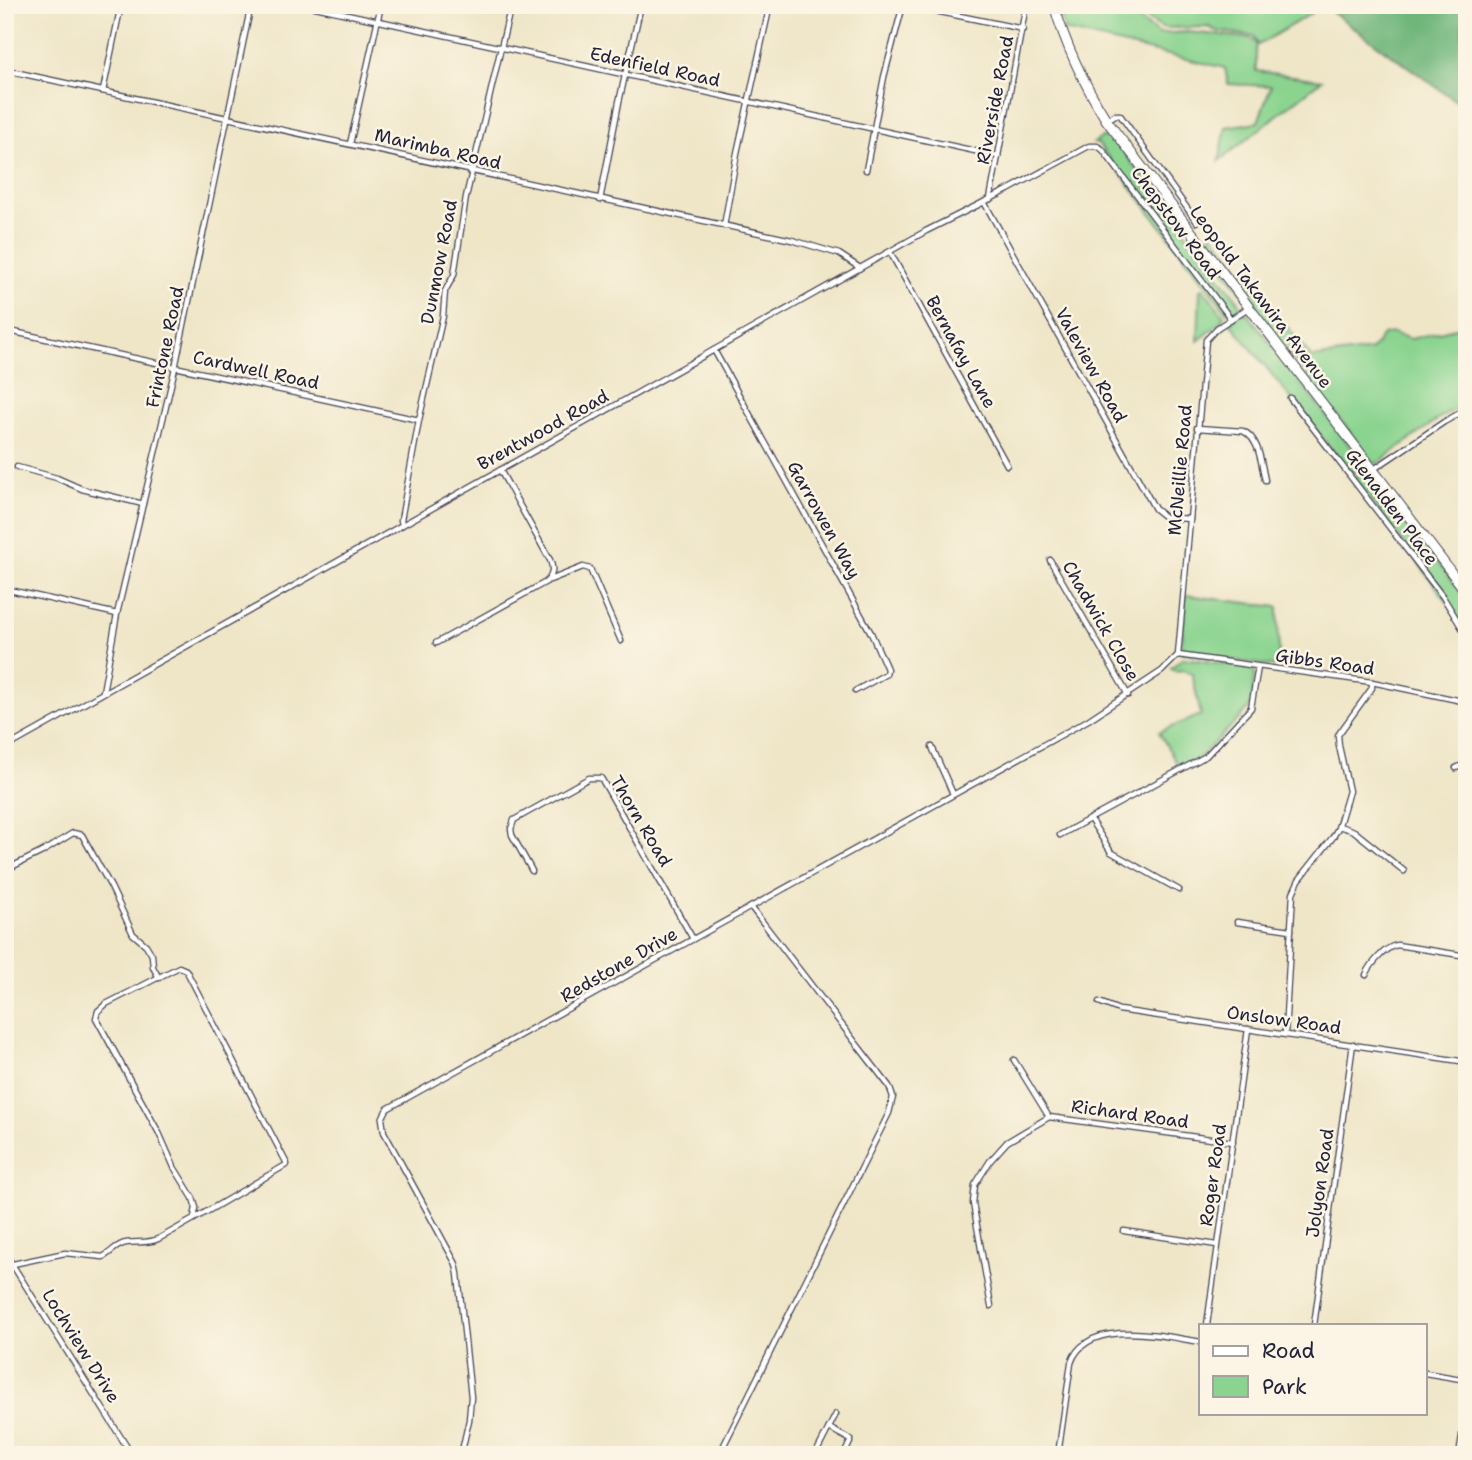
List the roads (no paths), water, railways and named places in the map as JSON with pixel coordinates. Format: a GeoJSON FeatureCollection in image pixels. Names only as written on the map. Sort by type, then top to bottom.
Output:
{"type":"FeatureCollection","features":[{"type":"Feature","properties":{"kind":"highway","name":"Leopold Takawira Avenue"},"geometry":{"type":"LineString","coordinates":[[1054,5],[1067,46],[1107,121],[1467,593]]}},
{"type":"Feature","properties":{"kind":"street"},"geometry":{"type":"LineString","coordinates":[[103,91],[121,5]]}},
{"type":"Feature","properties":{"kind":"street","name":"Frintone Road"},"geometry":{"type":"LineString","coordinates":[[103,693],[117,614],[175,368],[251,5]]}},
{"type":"Feature","properties":{"kind":"street","name":"Edenfield Road"},"geometry":{"type":"LineString","coordinates":[[306,5],[998,156]]}},
{"type":"Feature","properties":{"kind":"street"},"geometry":{"type":"LineString","coordinates":[[350,144],[381,5]]}},
{"type":"Feature","properties":{"kind":"street","name":"Dunmow Road"},"geometry":{"type":"LineString","coordinates":[[402,525],[419,420],[443,316],[444,291],[454,275],[466,197],[511,5]]}},
{"type":"Feature","properties":{"kind":"street"},"geometry":{"type":"LineString","coordinates":[[600,200],[641,5]]}},
{"type":"Feature","properties":{"kind":"street"},"geometry":{"type":"LineString","coordinates":[[724,226],[769,5]]}},
{"type":"Feature","properties":{"kind":"street"},"geometry":{"type":"LineString","coordinates":[[866,170],[884,77],[904,5],[1023,29]]}},
{"type":"Feature","properties":{"kind":"street","name":"Riverside Road"},"geometry":{"type":"LineString","coordinates":[[987,201],[1027,5]]}},
{"type":"Feature","properties":{"kind":"street","name":"Marimba Road"},"geometry":{"type":"LineString","coordinates":[[5,70],[831,250],[860,268]]}},
{"type":"Feature","properties":{"kind":"street"},"geometry":{"type":"LineString","coordinates":[[1107,121],[1117,114],[1120,115],[1197,222]]}},
{"type":"Feature","properties":{"kind":"street","name":"Brentwood Road"},"geometry":{"type":"LineString","coordinates":[[5,748],[860,268],[1088,146],[1097,146]]}},
{"type":"Feature","properties":{"kind":"street","name":"Chepstow Road"},"geometry":{"type":"LineString","coordinates":[[1097,146],[1102,149],[1231,319]]}},
{"type":"Feature","properties":{"kind":"street","name":"Valeview Road"},"geometry":{"type":"LineString","coordinates":[[987,201],[1155,509],[1165,517],[1190,519]]}},
{"type":"Feature","properties":{"kind":"street","name":"Bernafay Lane"},"geometry":{"type":"LineString","coordinates":[[890,252],[1007,465]]}},
{"type":"Feature","properties":{"kind":"street","name":"McNeillie Road"},"geometry":{"type":"LineString","coordinates":[[1178,655],[1206,340],[1217,328],[1248,308]]}},
{"type":"Feature","properties":{"kind":"street","name":"Cardwell Road"},"geometry":{"type":"LineString","coordinates":[[5,330],[419,420]]}},
{"type":"Feature","properties":{"kind":"street","name":"Garrowen Way"},"geometry":{"type":"LineString","coordinates":[[714,350],[871,633],[887,669],[886,674],[855,691]]}},
{"type":"Feature","properties":{"kind":"street","name":"Glenalden Place"},"geometry":{"type":"LineString","coordinates":[[1290,398],[1443,597],[1467,636]]}},
{"type":"Feature","properties":{"kind":"street"},"geometry":{"type":"LineString","coordinates":[[1374,469],[1467,409]]}},
{"type":"Feature","properties":{"kind":"street"},"geometry":{"type":"LineString","coordinates":[[1198,428],[1243,431],[1250,434],[1255,441],[1265,480]]}},
{"type":"Feature","properties":{"kind":"street"},"geometry":{"type":"LineString","coordinates":[[17,467],[57,478],[82,489],[143,504]]}},
{"type":"Feature","properties":{"kind":"street"},"geometry":{"type":"LineString","coordinates":[[500,470],[552,563],[552,576],[546,582]]}},
{"type":"Feature","properties":{"kind":"street","name":"Chadwick Close"},"geometry":{"type":"LineString","coordinates":[[1050,560],[1128,695]]}},
{"type":"Feature","properties":{"kind":"street"},"geometry":{"type":"LineString","coordinates":[[436,643],[546,582],[583,567],[590,569],[621,641]]}},
{"type":"Feature","properties":{"kind":"street"},"geometry":{"type":"LineString","coordinates":[[5,589],[117,614]]}},
{"type":"Feature","properties":{"kind":"street","name":"Gibbs Road"},"geometry":{"type":"LineString","coordinates":[[1178,655],[1372,682],[1467,702]]}},
{"type":"Feature","properties":{"kind":"street","name":"Redstone Drive"},"geometry":{"type":"LineString","coordinates":[[461,1455],[471,1397],[456,1265],[381,1126],[383,1114],[393,1104],[579,1004],[1088,720],[1168,667],[1178,655]]}},
{"type":"Feature","properties":{"kind":"street"},"geometry":{"type":"LineString","coordinates":[[1060,835],[1206,756],[1251,708],[1258,667]]}},
{"type":"Feature","properties":{"kind":"street"},"geometry":{"type":"LineString","coordinates":[[1285,1034],[1293,893],[1295,886],[1339,826],[1349,790],[1338,735],[1372,688],[1372,682]]}},
{"type":"Feature","properties":{"kind":"street"},"geometry":{"type":"LineString","coordinates":[[932,747],[953,794]]}},
{"type":"Feature","properties":{"kind":"street"},"geometry":{"type":"LineString","coordinates":[[1456,768],[1467,763]]}},
{"type":"Feature","properties":{"kind":"street","name":"Thorn Road"},"geometry":{"type":"LineString","coordinates":[[533,871],[512,835],[514,820],[589,778],[601,778],[693,939]]}},
{"type":"Feature","properties":{"kind":"street"},"geometry":{"type":"LineString","coordinates":[[1090,819],[1111,852],[1179,890]]}},
{"type":"Feature","properties":{"kind":"street"},"geometry":{"type":"LineString","coordinates":[[1339,826],[1354,831],[1404,871]]}},
{"type":"Feature","properties":{"kind":"street"},"geometry":{"type":"LineString","coordinates":[[5,870],[73,833],[82,835],[133,934],[146,945],[152,955],[153,967],[159,978]]}},
{"type":"Feature","properties":{"kind":"street"},"geometry":{"type":"LineString","coordinates":[[719,1455],[889,1113],[892,1102],[888,1086],[751,907]]}},
{"type":"Feature","properties":{"kind":"street"},"geometry":{"type":"LineString","coordinates":[[1237,922],[1291,930]]}},
{"type":"Feature","properties":{"kind":"street"},"geometry":{"type":"LineString","coordinates":[[1366,975],[1369,968],[1390,946],[1467,956]]}},
{"type":"Feature","properties":{"kind":"street"},"geometry":{"type":"LineString","coordinates":[[13,1264],[69,1253],[103,1257],[124,1243],[151,1242],[194,1218],[287,1163],[186,970],[179,967],[106,1004],[96,1018],[193,1198],[196,1208],[194,1218]]}},
{"type":"Feature","properties":{"kind":"street","name":"Onslow Road"},"geometry":{"type":"LineString","coordinates":[[1099,1002],[1119,1010],[1467,1062]]}},
{"type":"Feature","properties":{"kind":"street","name":"Roger Road"},"geometry":{"type":"LineString","coordinates":[[1207,1324],[1248,1029]]}},
{"type":"Feature","properties":{"kind":"street","name":"Jolyon Road"},"geometry":{"type":"LineString","coordinates":[[1314,1324],[1353,1044]]}},
{"type":"Feature","properties":{"kind":"street","name":"Richard Road"},"geometry":{"type":"LineString","coordinates":[[1014,1060],[1049,1117],[1233,1142]]}},
{"type":"Feature","properties":{"kind":"street"},"geometry":{"type":"LineString","coordinates":[[992,1306],[972,1203],[975,1185],[990,1161],[1007,1142],[1049,1117]]}},
{"type":"Feature","properties":{"kind":"street"},"geometry":{"type":"LineString","coordinates":[[1124,1231],[1217,1245]]}},
{"type":"Feature","properties":{"kind":"street","name":"Lochview Drive"},"geometry":{"type":"LineString","coordinates":[[5,1253],[132,1455]]}},
{"type":"Feature","properties":{"kind":"street"},"geometry":{"type":"LineString","coordinates":[[1058,1455],[1073,1356],[1086,1344],[1114,1333],[1131,1332],[1199,1342]]}},
{"type":"Feature","properties":{"kind":"street"},"geometry":{"type":"LineString","coordinates":[[1426,1373],[1467,1380]]}},
{"type":"Feature","properties":{"kind":"street"},"geometry":{"type":"LineString","coordinates":[[1459,1455],[1467,1404]]}},
{"type":"Feature","properties":{"kind":"street"},"geometry":{"type":"LineString","coordinates":[[815,1455],[836,1414]]}},
{"type":"Feature","properties":{"kind":"street"},"geometry":{"type":"LineString","coordinates":[[829,1428],[851,1440],[844,1455]]}}]}
